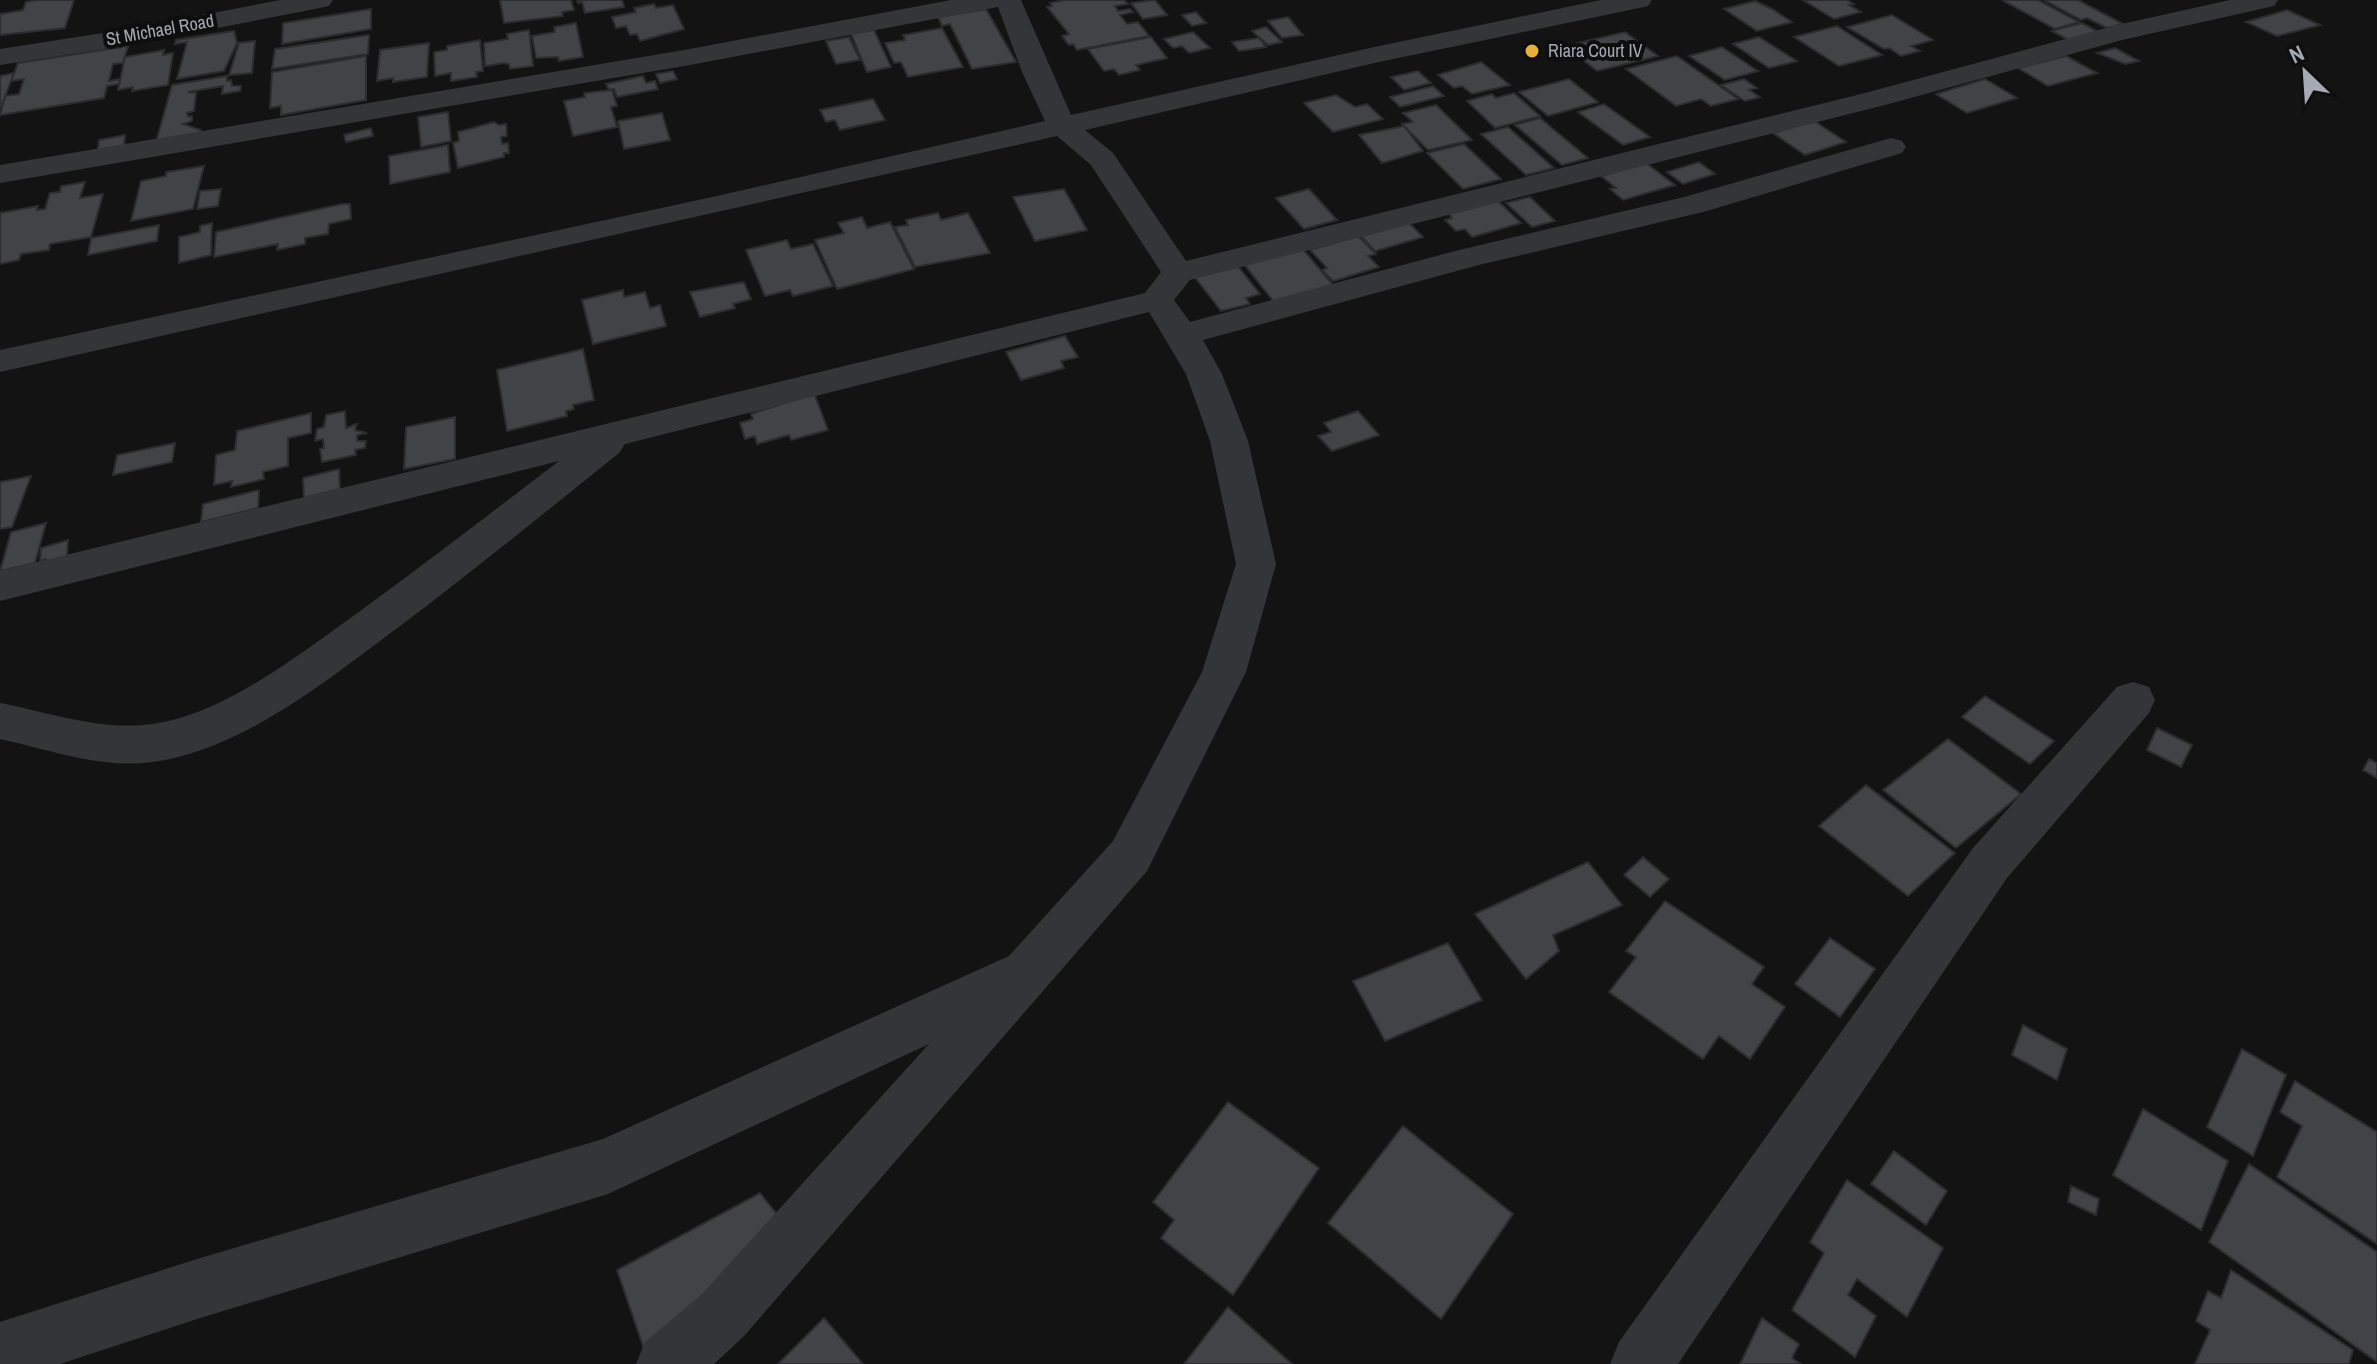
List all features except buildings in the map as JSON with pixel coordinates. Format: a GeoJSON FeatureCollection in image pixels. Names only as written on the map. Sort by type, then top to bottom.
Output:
{"type":"FeatureCollection","features":[{"type":"Feature","properties":{"kind":"street","name":"St Michael Road"},"geometry":{"type":"LineString","coordinates":[[0,57],[135,36],[320,0]]}},
{"type":"Feature","properties":{"kind":"street"},"geometry":{"type":"LineString","coordinates":[[0,174],[690,57],[993,0]]}},
{"type":"Feature","properties":{"kind":"street"},"geometry":{"type":"LineString","coordinates":[[667,1364],[723,1315],[1130,856],[1224,672],[1256,564],[1229,441],[1204,374],[1102,159],[1062,126],[1036,72],[1008,0]]}},
{"type":"Feature","properties":{"kind":"street"},"geometry":{"type":"LineString","coordinates":[[0,361],[717,205],[1379,54],[1639,0]]}},
{"type":"Feature","properties":{"kind":"street"},"geometry":{"type":"LineString","coordinates":[[0,586],[620,433],[1172,303],[1875,99],[2117,33],[2265,0]]}},
{"type":"Feature","properties":{"kind":"street"},"geometry":{"type":"LineString","coordinates":[[1172,303],[1467,258],[1692,205],[1891,147]]}},
{"type":"Feature","properties":{"kind":"street"},"geometry":{"type":"LineString","coordinates":[[0,721],[91,740],[145,744],[182,737],[245,709],[309,670],[403,601],[620,433]]}},
{"type":"Feature","properties":{"kind":"street"},"geometry":{"type":"LineString","coordinates":[[1641,1364],[1990,863],[2133,700]]}},
{"type":"Feature","properties":{"kind":"street"},"geometry":{"type":"LineString","coordinates":[[0,1353],[197,1289],[608,1166],[1030,970]]}},
{"type":"Feature","properties":{"kind":"place","name":"Riara Court IV"},"geometry":{"type":"Point","coordinates":[1532,51]}}]}
